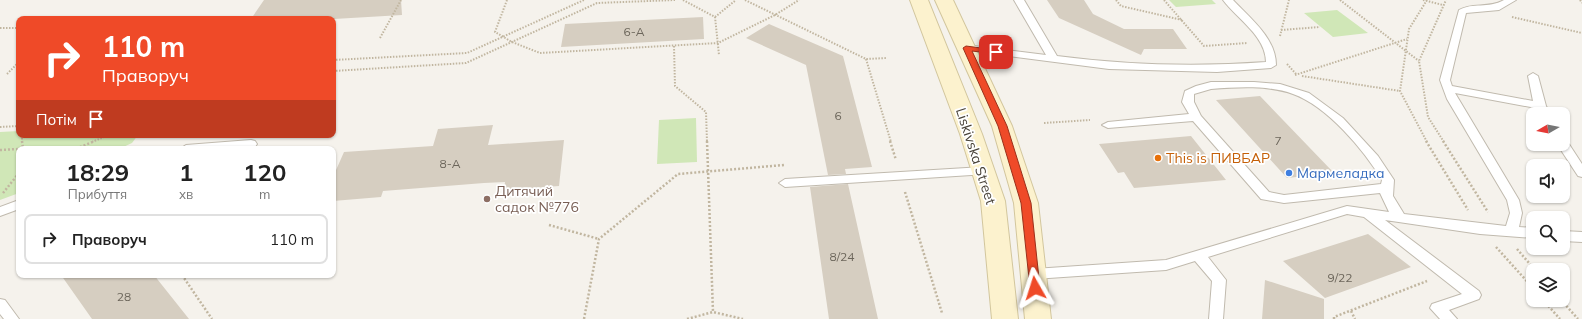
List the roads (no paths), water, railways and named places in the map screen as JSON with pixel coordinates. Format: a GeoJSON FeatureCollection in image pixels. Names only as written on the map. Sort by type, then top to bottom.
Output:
{"type":"FeatureCollection","features":[{"type":"Feature","properties":{"kind":"street","name":"Liskivska Street"},"geometry":{"type":"LineString","coordinates":[[919,0],[970,134],[993,201],[1005,319]]}},
{"type":"Feature","properties":{"kind":"street"},"geometry":{"type":"LineString","coordinates":[[944,0],[1002,126],[1026,203],[1038,319]]}},
{"type":"Feature","properties":{"kind":"lane"},"geometry":{"type":"LineString","coordinates":[[1019,0],[1053,59]]}},
{"type":"Feature","properties":{"kind":"lane"},"geometry":{"type":"LineString","coordinates":[[966,48],[1109,66],[1217,69],[1271,66],[1272,59],[1266,42],[1228,0]]}},
{"type":"Feature","properties":{"kind":"lane"},"geometry":{"type":"LineString","coordinates":[[1511,0],[1496,8],[1467,9],[1462,12],[1445,80],[1452,98],[1513,200],[1516,213],[1512,231]]}},
{"type":"Feature","properties":{"kind":"lane"},"geometry":{"type":"LineString","coordinates":[[1533,76],[1541,107]]}},
{"type":"Feature","properties":{"kind":"lane"},"geometry":{"type":"LineString","coordinates":[[1385,188],[1284,199],[1265,196],[1196,117],[1191,108],[1188,97],[1189,93],[1204,87],[1256,85],[1296,92],[1316,101],[1364,147],[1388,180],[1385,188],[1386,196],[1400,218]]}},
{"type":"Feature","properties":{"kind":"lane"},"geometry":{"type":"LineString","coordinates":[[1448,88],[1529,107]]}},
{"type":"Feature","properties":{"kind":"lane"},"geometry":{"type":"LineString","coordinates":[[1108,125],[1196,117]]}},
{"type":"Feature","properties":{"kind":"lane"},"geometry":{"type":"LineString","coordinates":[[225,146],[251,144]]}},
{"type":"Feature","properties":{"kind":"lane"},"geometry":{"type":"LineString","coordinates":[[1568,151],[1582,173]]}},
{"type":"Feature","properties":{"kind":"lane"},"geometry":{"type":"LineString","coordinates":[[785,183],[983,171]]}},
{"type":"Feature","properties":{"kind":"lane"},"geometry":{"type":"LineString","coordinates":[[0,212],[16,205]]}},
{"type":"Feature","properties":{"kind":"lane"},"geometry":{"type":"LineString","coordinates":[[1034,274],[1166,265],[1347,210],[1480,229],[1526,232]]}},
{"type":"Feature","properties":{"kind":"lane"},"geometry":{"type":"LineString","coordinates":[[1368,213],[1474,294],[1437,308],[1450,319]]}},
{"type":"Feature","properties":{"kind":"lane"},"geometry":{"type":"LineString","coordinates":[[1570,236],[1582,237]]}},
{"type":"Feature","properties":{"kind":"lane"},"geometry":{"type":"LineString","coordinates":[[1198,255],[1219,280],[1216,319]]}},
{"type":"Feature","properties":{"kind":"lane"},"geometry":{"type":"LineString","coordinates":[[0,304],[12,319]]}},
{"type":"Feature","properties":{"kind":"place","name":"This is ПИВБАР"},"geometry":{"type":"Point","coordinates":[1158,158]}},
{"type":"Feature","properties":{"kind":"place","name":"Мармеладка"},"geometry":{"type":"Point","coordinates":[1289,173]}},
{"type":"Feature","properties":{"kind":"place","name":"Дитячий садок №776"},"geometry":{"type":"Point","coordinates":[487,199]}}]}
